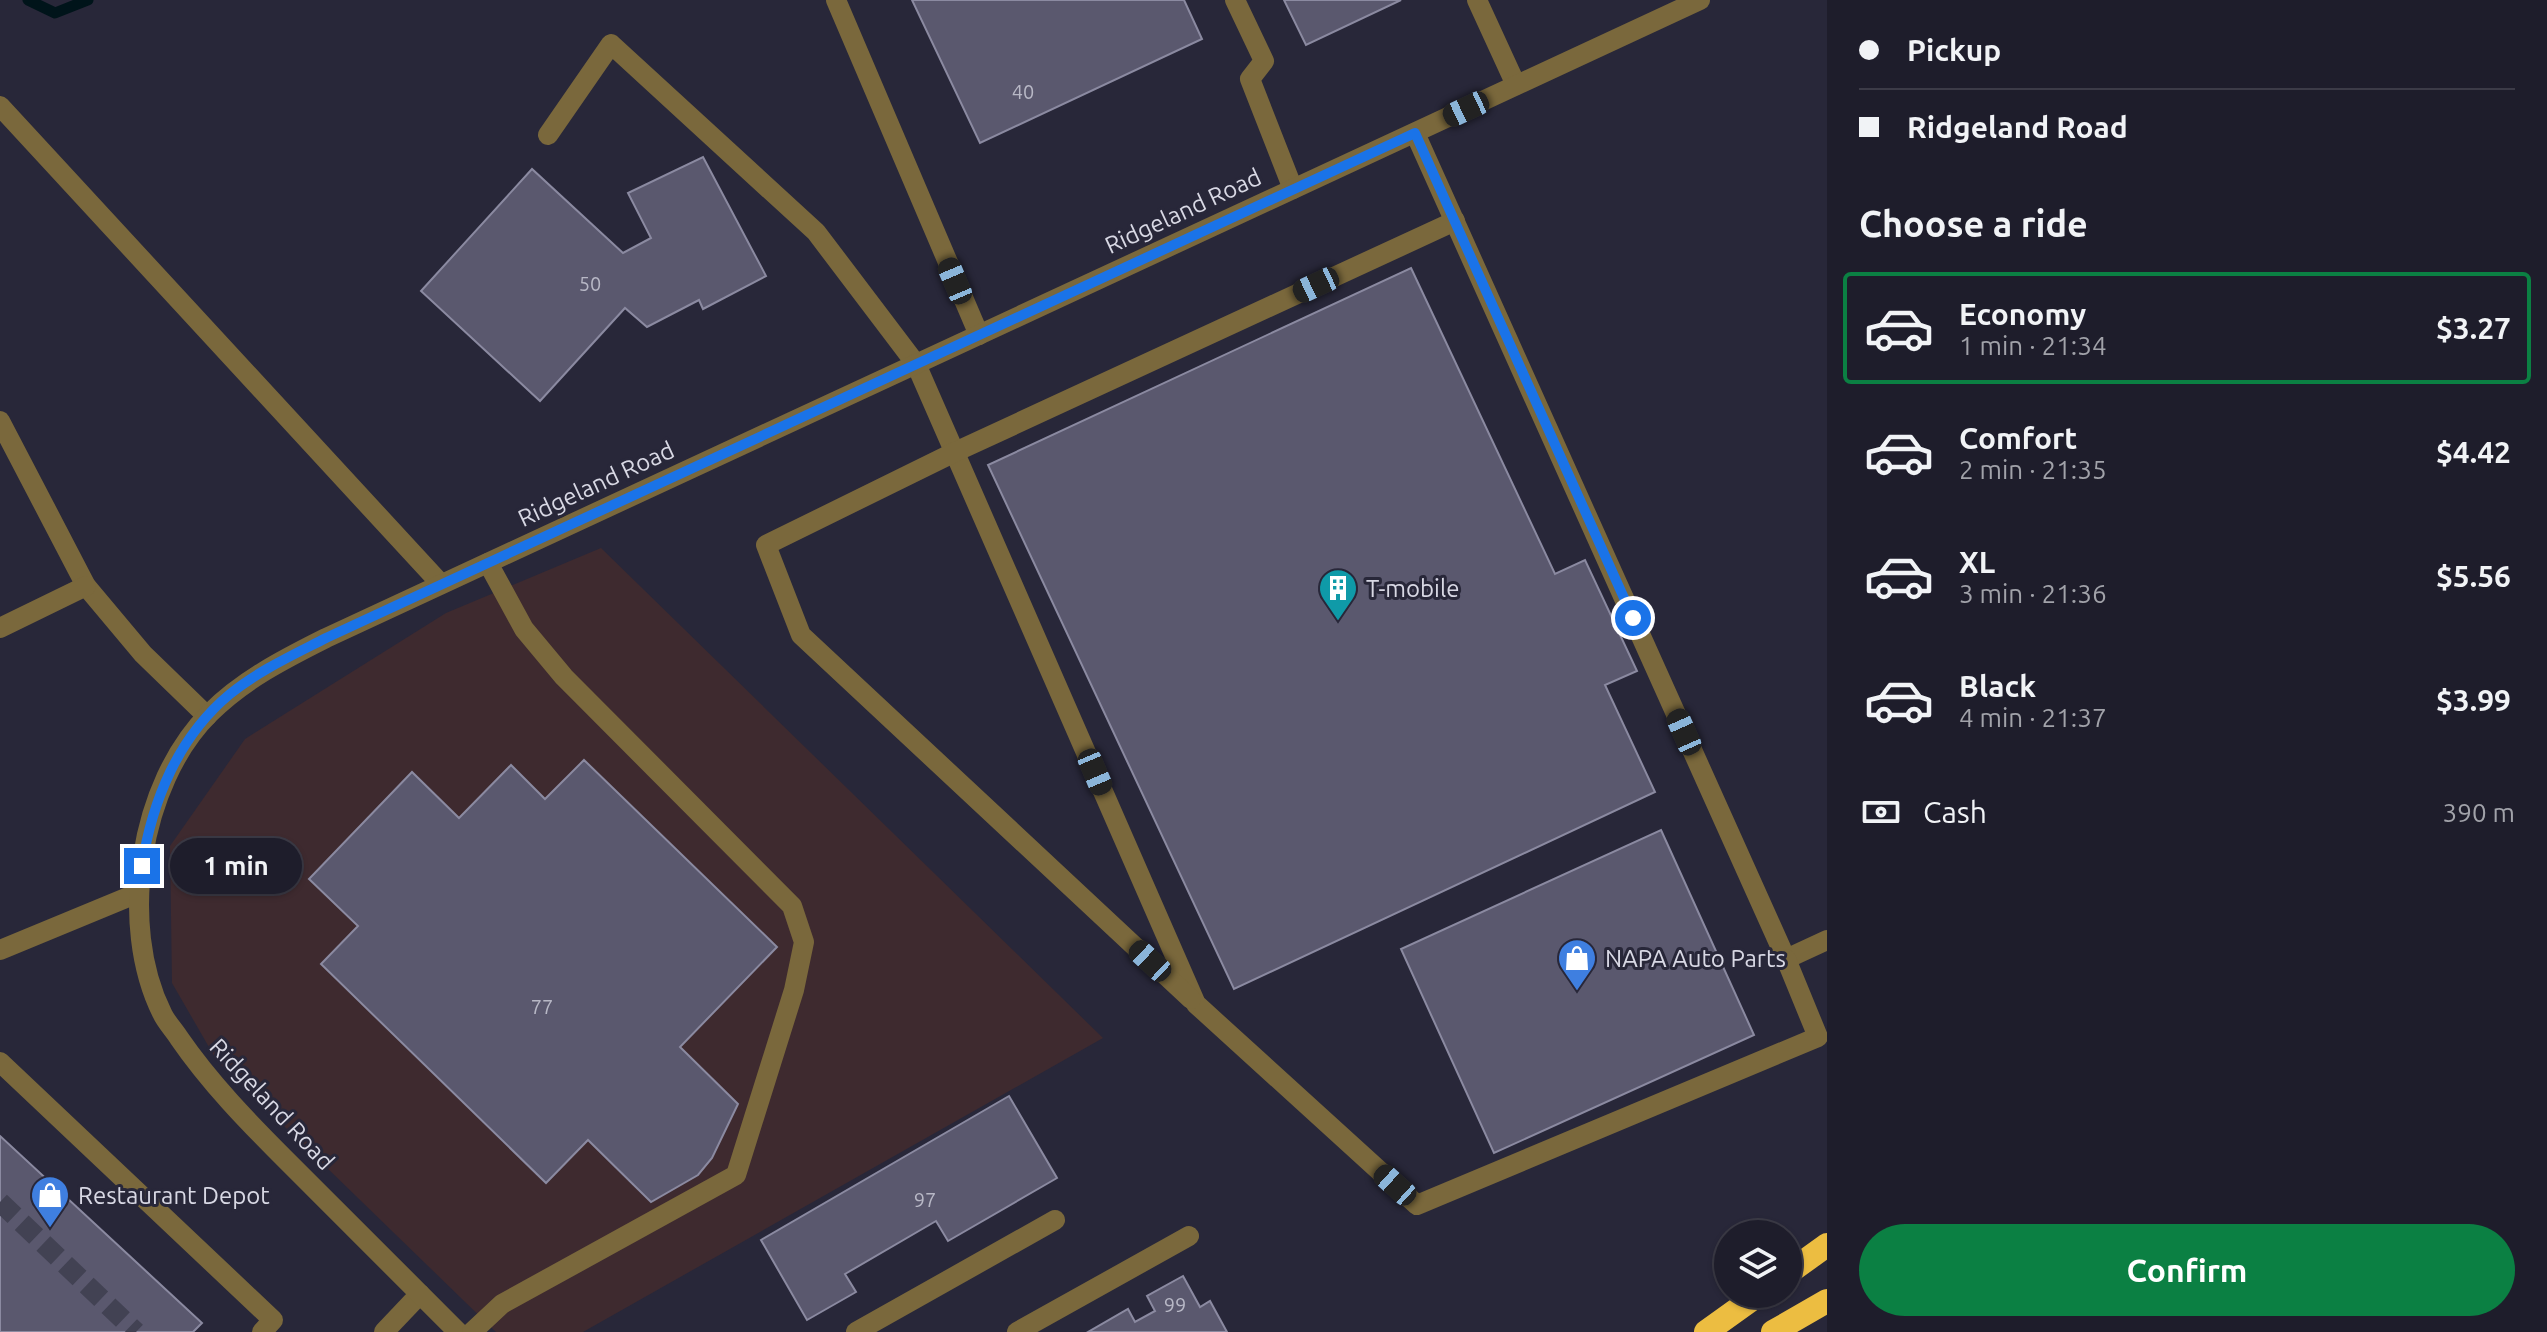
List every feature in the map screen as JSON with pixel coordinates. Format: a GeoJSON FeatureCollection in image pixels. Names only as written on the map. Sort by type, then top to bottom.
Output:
{"type":"FeatureCollection","features":[{"type":"Feature","properties":{"kind":"highway"},"geometry":{"type":"LineString","coordinates":[[1802,1263],[1827,1245]]}},
{"type":"Feature","properties":{"kind":"highway"},"geometry":{"type":"LineString","coordinates":[[1773,1332],[1827,1301]]}},
{"type":"Feature","properties":{"kind":"highway"},"geometry":{"type":"LineString","coordinates":[[1706,1332],[1739,1308]]}},
{"type":"Feature","properties":{"kind":"street"},"geometry":{"type":"LineString","coordinates":[[836,0],[979,335]]}},
{"type":"Feature","properties":{"kind":"street"},"geometry":{"type":"LineString","coordinates":[[1235,0],[1264,61],[1250,79],[1293,189]]}},
{"type":"Feature","properties":{"kind":"street"},"geometry":{"type":"LineString","coordinates":[[1477,0],[1516,85]]}},
{"type":"Feature","properties":{"kind":"street","name":"Ridgeland Road"},"geometry":{"type":"LineString","coordinates":[[458,1332],[261,1135],[194,1060],[162,1013],[143,955],[138,893],[146,839],[162,788],[182,748],[207,716],[231,693],[275,664],[441,584],[1700,0]]}},
{"type":"Feature","properties":{"kind":"street"},"geometry":{"type":"LineString","coordinates":[[548,135],[611,44],[816,232],[916,364],[1196,1004]]}},
{"type":"Feature","properties":{"kind":"street"},"geometry":{"type":"LineString","coordinates":[[0,106],[441,584]]}},
{"type":"Feature","properties":{"kind":"street"},"geometry":{"type":"LineString","coordinates":[[1415,133],[1455,221],[1786,959],[1818,1037],[1417,1205],[1196,1004],[801,635],[766,545],[955,452],[1455,221]]}},
{"type":"Feature","properties":{"kind":"street"},"geometry":{"type":"LineString","coordinates":[[0,421],[86,586],[143,654],[207,716]]}},
{"type":"Feature","properties":{"kind":"street"},"geometry":{"type":"LineString","coordinates":[[472,1332],[502,1304],[736,1175],[794,990],[804,942],[792,906],[564,677],[524,629],[488,563]]}},
{"type":"Feature","properties":{"kind":"street"},"geometry":{"type":"LineString","coordinates":[[0,628],[86,586]]}},
{"type":"Feature","properties":{"kind":"street"},"geometry":{"type":"LineString","coordinates":[[0,950],[138,893]]}},
{"type":"Feature","properties":{"kind":"street"},"geometry":{"type":"LineString","coordinates":[[1786,959],[1827,940]]}},
{"type":"Feature","properties":{"kind":"street"},"geometry":{"type":"LineString","coordinates":[[0,1062],[273,1320],[262,1332]]}},
{"type":"Feature","properties":{"kind":"street"},"geometry":{"type":"LineString","coordinates":[[856,1332],[1055,1220]]}},
{"type":"Feature","properties":{"kind":"street"},"geometry":{"type":"LineString","coordinates":[[1017,1332],[1189,1236]]}},
{"type":"Feature","properties":{"kind":"street"},"geometry":{"type":"LineString","coordinates":[[384,1332],[420,1294]]}},
{"type":"Feature","properties":{"kind":"shaded area"},"geometry":{"type":"Polygon","coordinates":[[[601,548],[1103,1038],[583,1332],[496,1332],[217,1061],[172,983],[170,846],[245,739],[446,613],[601,548]]]}},
{"type":"Feature","properties":{"kind":"building"},"geometry":{"type":"Polygon","coordinates":[[[912,0],[1184,0],[1202,39],[980,143],[912,0]]]}},
{"type":"Feature","properties":{"kind":"building"},"geometry":{"type":"Polygon","coordinates":[[[1284,0],[1401,0],[1306,45],[1284,0]]]}},
{"type":"Feature","properties":{"kind":"building"},"geometry":{"type":"Polygon","coordinates":[[[703,157],[766,276],[703,309],[699,300],[647,327],[625,308],[540,401],[421,291],[532,169],[623,253],[651,238],[628,193],[703,157]]]}},
{"type":"Feature","properties":{"kind":"building","name":"T-mobile"},"geometry":{"type":"Polygon","coordinates":[[[1411,268],[1555,574],[1585,560],[1637,671],[1605,685],[1655,792],[1234,989],[988,465],[1411,268]]]}},
{"type":"Feature","properties":{"kind":"building"},"geometry":{"type":"Polygon","coordinates":[[[584,760],[777,947],[680,1047],[738,1104],[712,1158],[698,1175],[651,1202],[588,1140],[546,1183],[321,964],[358,926],[309,879],[412,772],[459,818],[511,765],[545,799],[584,760]]]}},
{"type":"Feature","properties":{"kind":"building","name":"NAPA Auto Parts"},"geometry":{"type":"Polygon","coordinates":[[[1661,830],[1754,1035],[1494,1153],[1401,949],[1661,830]]]}},
{"type":"Feature","properties":{"kind":"building"},"geometry":{"type":"Polygon","coordinates":[[[1009,1096],[1057,1178],[948,1241],[936,1221],[845,1274],[856,1292],[807,1320],[761,1240],[1009,1096]]]}},
{"type":"Feature","properties":{"kind":"building","name":"Restaurant Depot"},"geometry":{"type":"Polygon","coordinates":[[[0,1136],[202,1323],[193,1332],[0,1332],[0,1136]]]}},
{"type":"Feature","properties":{"kind":"building"},"geometry":{"type":"Polygon","coordinates":[[[1183,1276],[1200,1307],[1210,1301],[1227,1332],[1088,1332],[1128,1309],[1135,1322],[1155,1311],[1147,1296],[1183,1276]]]}},
{"type":"Feature","properties":{"kind":"waterway"},"geometry":{"type":"LineString","coordinates":[[28,0],[55,13],[88,0]]}},
{"type":"Feature","properties":{"kind":"tunnel"},"geometry":{"type":"LineString","coordinates":[[0,1202],[136,1332]]}},
{"type":"Feature","properties":{"kind":"place","name":"T-mobile"},"geometry":{"type":"Point","coordinates":[1338,622]}},
{"type":"Feature","properties":{"kind":"place","name":"NAPA Auto Parts"},"geometry":{"type":"Point","coordinates":[1577,992]}},
{"type":"Feature","properties":{"kind":"place","name":"Restaurant Depot"},"geometry":{"type":"Point","coordinates":[50,1229]}},
{"type":"Feature","properties":{"kind":"route"},"geometry":{"type":"LineString","coordinates":[[142,866],[146,839],[162,788],[182,748],[207,716],[231,693],[275,664],[1415,133],[1633,618]]}}]}
